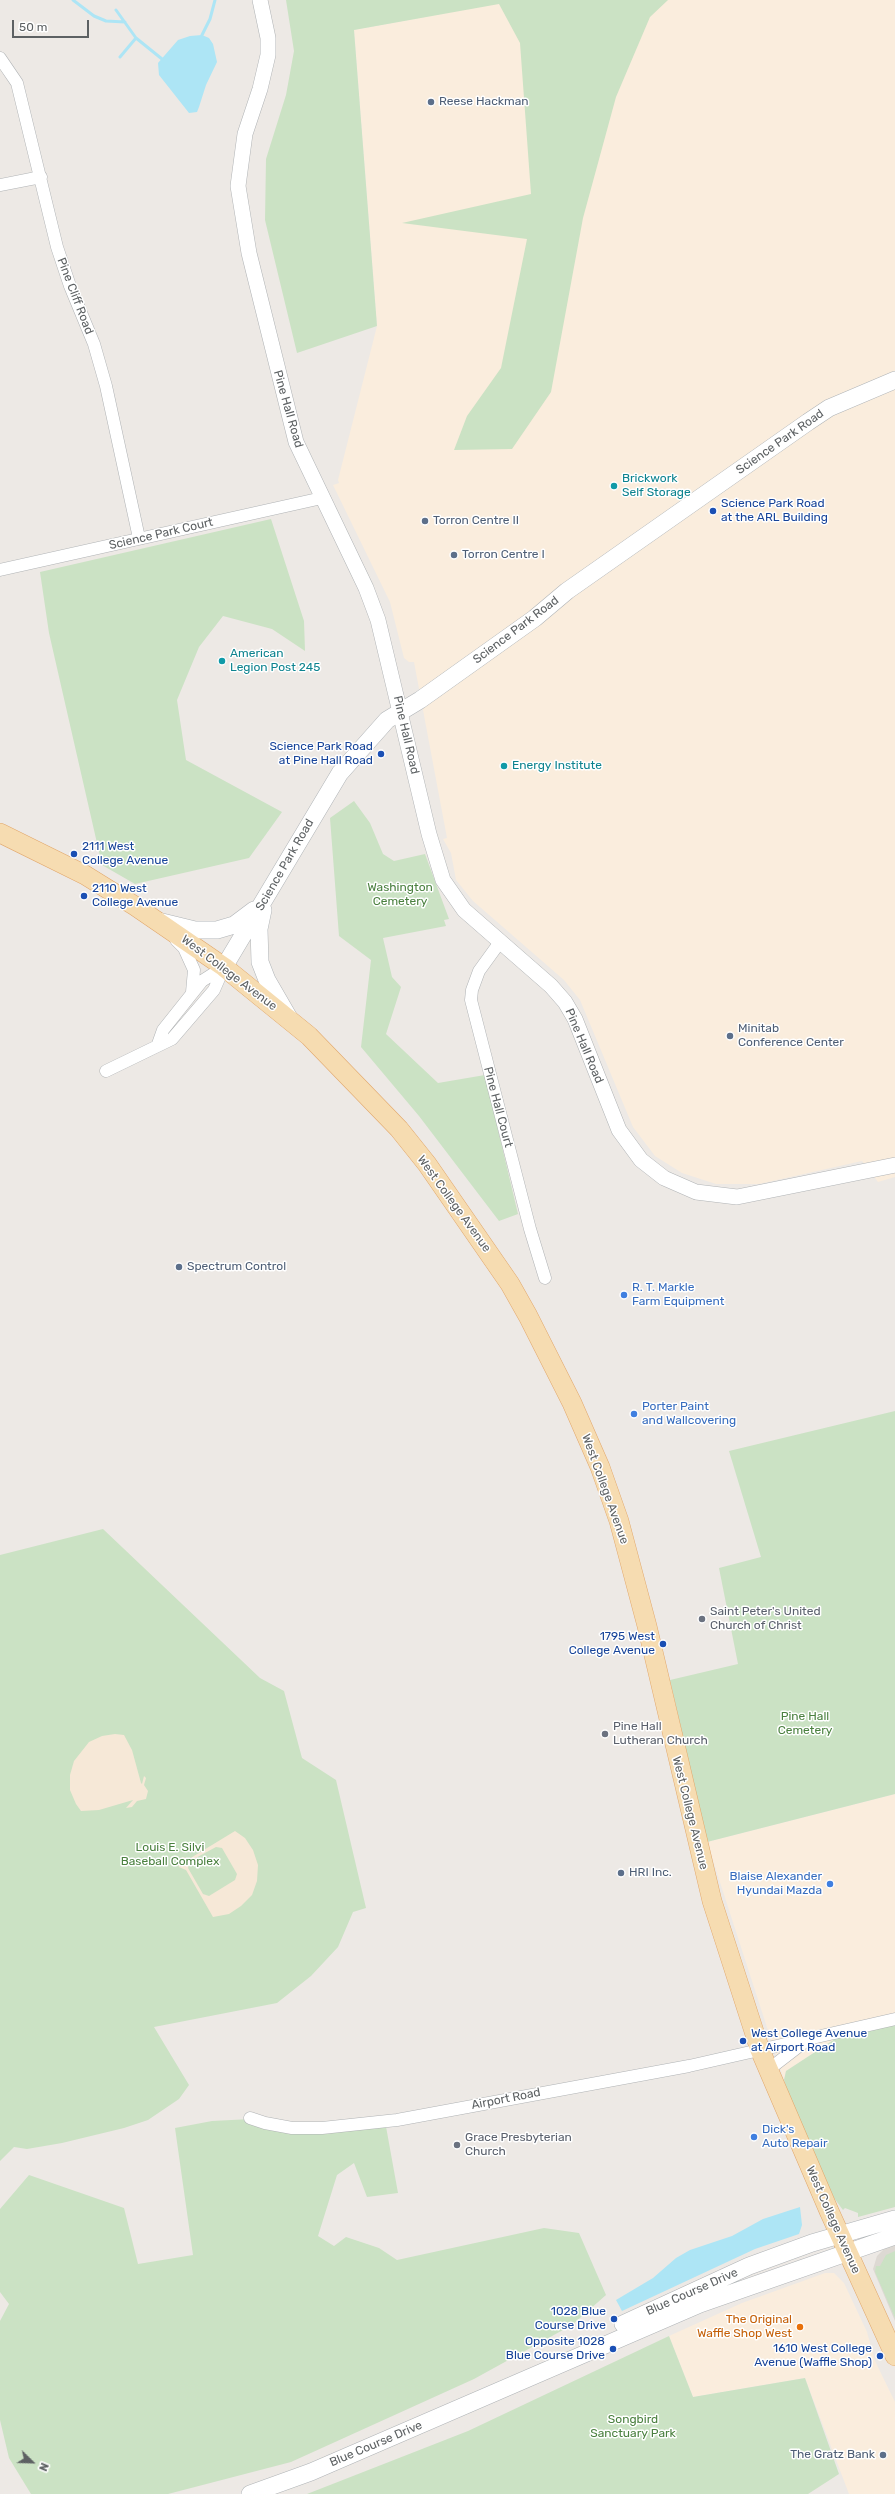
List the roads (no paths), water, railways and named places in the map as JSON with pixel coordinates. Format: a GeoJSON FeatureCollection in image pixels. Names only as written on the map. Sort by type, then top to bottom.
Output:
{"type":"FeatureCollection","features":[{"type":"Feature","properties":{"kind":"main road","name":"Science Park Road"},"geometry":{"type":"LineString","coordinates":[[224,967],[340,773],[387,720],[401,710],[420,700],[535,618],[567,591],[808,422],[829,408],[895,380]]}},
{"type":"Feature","properties":{"kind":"main road","name":"West College Avenue"},"geometry":{"type":"LineString","coordinates":[[0,833],[86,875],[224,967],[290,1019],[332,1059],[399,1129],[431,1169],[510,1284],[572,1403],[600,1467],[629,1556],[710,1894],[760,2050],[843,2243],[895,2356]]}},
{"type":"Feature","properties":{"kind":"main road"},"geometry":{"type":"LineString","coordinates":[[157,921],[201,931],[226,928],[248,916],[267,894]]}},
{"type":"Feature","properties":{"kind":"main road"},"geometry":{"type":"LineString","coordinates":[[267,894],[259,929],[260,962],[267,980],[290,1019]]}},
{"type":"Feature","properties":{"kind":"main road","name":"Blue Course Drive"},"geometry":{"type":"LineString","coordinates":[[250,2494],[311,2472],[843,2243],[895,2219]]}},
{"type":"Feature","properties":{"kind":"main road","name":"Blue Course Drive"},"geometry":{"type":"LineString","coordinates":[[843,2243],[895,2236]]}},
{"type":"Feature","properties":{"kind":"street","name":"Pine Hall Road"},"geometry":{"type":"LineString","coordinates":[[260,0],[268,38],[268,55],[240,159],[238,186],[242,216],[290,420],[299,449],[372,603],[401,710],[429,834],[443,880],[464,910],[551,986],[565,1002],[575,1019],[619,1130],[641,1160],[664,1178],[696,1192],[736,1197],[895,1165]]}},
{"type":"Feature","properties":{"kind":"street","name":"Pine Cliff Road"},"geometry":{"type":"LineString","coordinates":[[0,58],[17,83],[57,248],[70,286],[94,344],[106,386],[139,538]]}},
{"type":"Feature","properties":{"kind":"street"},"geometry":{"type":"LineString","coordinates":[[0,185],[41,177]]}},
{"type":"Feature","properties":{"kind":"street","name":"Science Park Court"},"geometry":{"type":"LineString","coordinates":[[0,570],[322,498]]}},
{"type":"Feature","properties":{"kind":"street"},"geometry":{"type":"LineString","coordinates":[[157,921],[184,948],[191,961],[195,977],[191,996]]}},
{"type":"Feature","properties":{"kind":"street","name":"Pine Hall Court"},"geometry":{"type":"LineString","coordinates":[[500,942],[479,971],[472,990],[472,1000],[530,1230],[545,1278]]}},
{"type":"Feature","properties":{"kind":"street"},"geometry":{"type":"LineString","coordinates":[[158,1044],[163,1030],[202,981],[224,967]]}},
{"type":"Feature","properties":{"kind":"street"},"geometry":{"type":"LineString","coordinates":[[106,1071],[158,1044],[172,1039],[214,990],[224,967]]}},
{"type":"Feature","properties":{"kind":"street","name":"Airport Road"},"geometry":{"type":"LineString","coordinates":[[250,2118],[292,2128],[322,2128],[397,2120],[689,2066],[806,2041],[895,2019]]}},
{"type":"Feature","properties":{"kind":"street"},"geometry":{"type":"LineString","coordinates":[[768,2070],[806,2041]]}},
{"type":"Feature","properties":{"kind":"water"},"geometry":{"type":"Polygon","coordinates":[[[202,35],[209,38],[213,44],[217,62],[206,85],[197,112],[189,113],[159,75],[158,63],[178,40],[190,36],[202,35]]]}},
{"type":"Feature","properties":{"kind":"water"},"geometry":{"type":"Polygon","coordinates":[[[800,2207],[802,2225],[799,2234],[755,2249],[622,2311],[616,2300],[653,2278],[676,2258],[690,2250],[732,2236],[763,2219],[800,2207]]]}},
{"type":"Feature","properties":{"kind":"waterway"},"geometry":{"type":"LineString","coordinates":[[73,0],[94,16],[106,21],[125,22]]}},
{"type":"Feature","properties":{"kind":"waterway"},"geometry":{"type":"LineString","coordinates":[[202,35],[210,19],[215,0]]}},
{"type":"Feature","properties":{"kind":"waterway"},"geometry":{"type":"LineString","coordinates":[[116,10],[136,38],[162,59]]}},
{"type":"Feature","properties":{"kind":"waterway"},"geometry":{"type":"LineString","coordinates":[[120,57],[136,38]]}},
{"type":"Feature","properties":{"kind":"place","name":"Reese Hackman"},"geometry":{"type":"Point","coordinates":[431,102]}},
{"type":"Feature","properties":{"kind":"place","name":"Brickwork Self Storage"},"geometry":{"type":"Point","coordinates":[614,486]}},
{"type":"Feature","properties":{"kind":"place","name":"Science Park Road at the ARL Building"},"geometry":{"type":"Point","coordinates":[713,511]}},
{"type":"Feature","properties":{"kind":"place","name":"Torron Centre II"},"geometry":{"type":"Point","coordinates":[425,521]}},
{"type":"Feature","properties":{"kind":"place","name":"Torron Centre I"},"geometry":{"type":"Point","coordinates":[454,555]}},
{"type":"Feature","properties":{"kind":"place","name":"American Legion Post 245"},"geometry":{"type":"Point","coordinates":[222,661]}},
{"type":"Feature","properties":{"kind":"place","name":"Science Park Road at Pine Hall Road"},"geometry":{"type":"Point","coordinates":[381,754]}},
{"type":"Feature","properties":{"kind":"place","name":"Energy Institute"},"geometry":{"type":"Point","coordinates":[504,766]}},
{"type":"Feature","properties":{"kind":"place","name":"2111 West College Avenue"},"geometry":{"type":"Point","coordinates":[74,854]}},
{"type":"Feature","properties":{"kind":"place","name":"2110 West College Avenue"},"geometry":{"type":"Point","coordinates":[84,896]}},
{"type":"Feature","properties":{"kind":"place","name":"Minitab Conference Center"},"geometry":{"type":"Point","coordinates":[730,1036]}},
{"type":"Feature","properties":{"kind":"place","name":"Spectrum Control"},"geometry":{"type":"Point","coordinates":[179,1267]}},
{"type":"Feature","properties":{"kind":"place","name":"R. T. Markle Farm Equipment"},"geometry":{"type":"Point","coordinates":[624,1295]}},
{"type":"Feature","properties":{"kind":"place","name":"Porter Paint and Wallcovering"},"geometry":{"type":"Point","coordinates":[634,1414]}},
{"type":"Feature","properties":{"kind":"place","name":"Saint Peter's United Church of Christ"},"geometry":{"type":"Point","coordinates":[702,1619]}},
{"type":"Feature","properties":{"kind":"place","name":"1795 West College Avenue"},"geometry":{"type":"Point","coordinates":[663,1644]}},
{"type":"Feature","properties":{"kind":"place","name":"Pine Hall Lutheran Church"},"geometry":{"type":"Point","coordinates":[605,1734]}},
{"type":"Feature","properties":{"kind":"place","name":"HRI Inc."},"geometry":{"type":"Point","coordinates":[621,1873]}},
{"type":"Feature","properties":{"kind":"place","name":"Blaise Alexander Hyundai Mazda"},"geometry":{"type":"Point","coordinates":[830,1884]}},
{"type":"Feature","properties":{"kind":"place","name":"West College Avenue at Airport Road"},"geometry":{"type":"Point","coordinates":[743,2041]}},
{"type":"Feature","properties":{"kind":"place","name":"Dick's Auto Repair"},"geometry":{"type":"Point","coordinates":[754,2137]}},
{"type":"Feature","properties":{"kind":"place","name":"Grace Presbyterian Church"},"geometry":{"type":"Point","coordinates":[457,2145]}},
{"type":"Feature","properties":{"kind":"place","name":"1028 Blue Course Drive"},"geometry":{"type":"Point","coordinates":[614,2319]}},
{"type":"Feature","properties":{"kind":"place","name":"The Original Waffle Shop West"},"geometry":{"type":"Point","coordinates":[800,2327]}},
{"type":"Feature","properties":{"kind":"place","name":"Opposite 1028 Blue Course Drive"},"geometry":{"type":"Point","coordinates":[613,2349]}},
{"type":"Feature","properties":{"kind":"place","name":"1610 West College Avenue (Waffle Shop)"},"geometry":{"type":"Point","coordinates":[880,2356]}},
{"type":"Feature","properties":{"kind":"place","name":"The Gratz Bank"},"geometry":{"type":"Point","coordinates":[883,2455]}},
{"type":"Feature","properties":{"kind":"park label","name":"Washington Cemetery"},"geometry":{"type":"Point","coordinates":[400,895]}},
{"type":"Feature","properties":{"kind":"park label","name":"Pine Hall Cemetery"},"geometry":{"type":"Point","coordinates":[805,1724]}},
{"type":"Feature","properties":{"kind":"park label","name":"Louis E. Silvi Baseball Complex"},"geometry":{"type":"Point","coordinates":[170,1855]}},
{"type":"Feature","properties":{"kind":"park label","name":"Songbird Sanctuary Park"},"geometry":{"type":"Point","coordinates":[633,2427]}}]}
